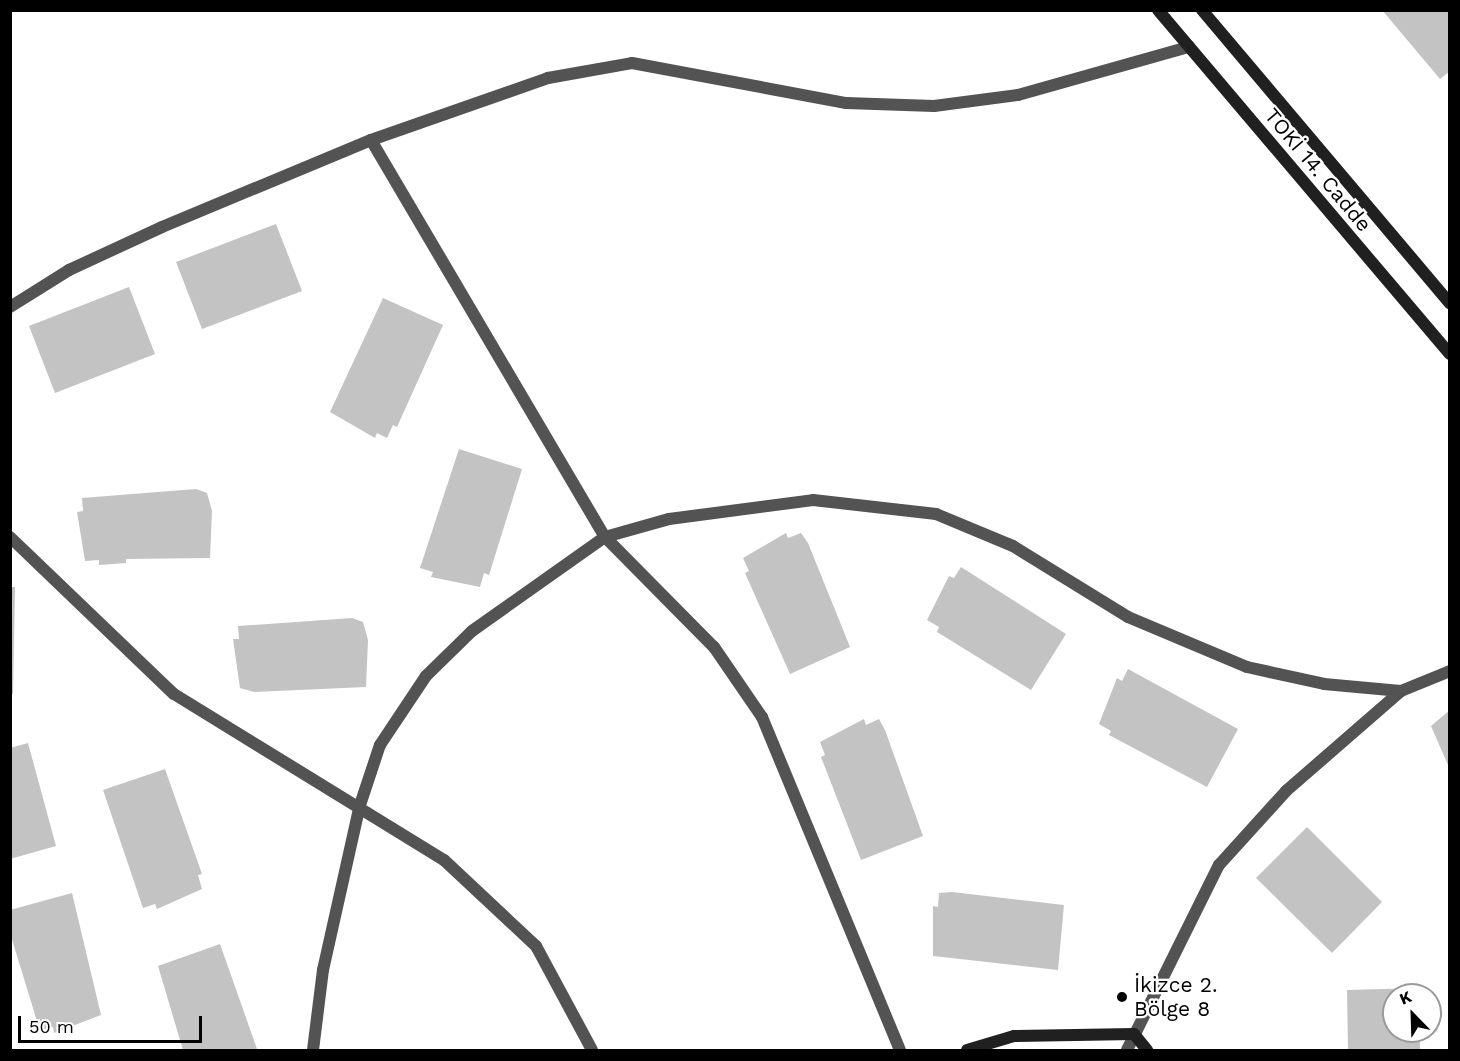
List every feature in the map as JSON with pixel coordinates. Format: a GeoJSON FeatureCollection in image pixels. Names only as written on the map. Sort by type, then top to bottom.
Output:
{"type":"FeatureCollection","features":[{"type":"Feature","properties":{"kind":"main road","name":"TOKİ 14. Cadde"},"geometry":{"type":"LineString","coordinates":[[1158,10],[1449,354]]}},
{"type":"Feature","properties":{"kind":"main road","name":"TOKİ 14. Cadde"},"geometry":{"type":"LineString","coordinates":[[1202,10],[1449,303]]}},
{"type":"Feature","properties":{"kind":"main road"},"geometry":{"type":"LineString","coordinates":[[967,1050],[1014,1036],[1134,1034],[1147,1050]]}},
{"type":"Feature","properties":{"kind":"street"},"geometry":{"type":"LineString","coordinates":[[10,307],[69,270],[371,140],[548,78],[632,63],[846,103],[934,106],[1018,95],[1189,47]]}},
{"type":"Feature","properties":{"kind":"street"},"geometry":{"type":"LineString","coordinates":[[371,140],[605,537],[714,647],[762,717],[900,1050]]}},
{"type":"Feature","properties":{"kind":"street"},"geometry":{"type":"LineString","coordinates":[[313,1050],[323,970],[360,805],[380,745],[426,676],[472,631],[605,537],[669,519],[813,500],[936,514],[1013,546],[1128,617],[1247,667],[1324,684],[1401,692]]}},
{"type":"Feature","properties":{"kind":"street"},"geometry":{"type":"LineString","coordinates":[[10,537],[174,694],[360,805],[444,860],[536,946],[592,1050]]}},
{"type":"Feature","properties":{"kind":"street"},"geometry":{"type":"LineString","coordinates":[[1127,1050],[1219,865],[1286,791],[1401,692],[1449,671]]}},
{"type":"Feature","properties":{"kind":"building"},"geometry":{"type":"Polygon","coordinates":[[[1382,10],[1450,10],[1450,71],[1440,79],[1382,10]]]}},
{"type":"Feature","properties":{"kind":"building"},"geometry":{"type":"Polygon","coordinates":[[[276,224],[302,291],[202,329],[176,262],[276,224]]]}},
{"type":"Feature","properties":{"kind":"building"},"geometry":{"type":"Polygon","coordinates":[[[129,287],[155,354],[55,393],[29,326],[129,287]]]}},
{"type":"Feature","properties":{"kind":"building"},"geometry":{"type":"Polygon","coordinates":[[[383,298],[443,325],[397,427],[393,425],[387,438],[377,433],[375,438],[330,412],[383,298]]]}},
{"type":"Feature","properties":{"kind":"building"},"geometry":{"type":"Polygon","coordinates":[[[459,449],[522,469],[489,575],[484,573],[480,587],[431,577],[433,572],[420,568],[459,449]]]}},
{"type":"Feature","properties":{"kind":"building"},"geometry":{"type":"Polygon","coordinates":[[[196,489],[207,493],[212,511],[210,558],[126,559],[126,563],[99,565],[99,560],[85,561],[77,512],[83,511],[82,498],[196,489]]]}},
{"type":"Feature","properties":{"kind":"building"},"geometry":{"type":"Polygon","coordinates":[[[786,533],[788,538],[801,533],[808,543],[850,647],[790,674],[745,573],[749,571],[743,558],[786,533]]]}},
{"type":"Feature","properties":{"kind":"building"},"geometry":{"type":"Polygon","coordinates":[[[961,567],[1066,634],[1031,690],[937,632],[939,627],[927,620],[949,576],[954,578],[961,567]]]}},
{"type":"Feature","properties":{"kind":"building"},"geometry":{"type":"Polygon","coordinates":[[[10,587],[15,587],[13,694],[10,694],[10,587]]]}},
{"type":"Feature","properties":{"kind":"building"},"geometry":{"type":"Polygon","coordinates":[[[352,618],[363,622],[368,640],[366,687],[254,692],[240,688],[233,639],[239,639],[238,626],[352,618]]]}},
{"type":"Feature","properties":{"kind":"building"},"geometry":{"type":"Polygon","coordinates":[[[1128,669],[1238,729],[1207,787],[1109,735],[1111,731],[1099,724],[1117,678],[1122,681],[1128,669]]]}},
{"type":"Feature","properties":{"kind":"building"},"geometry":{"type":"Polygon","coordinates":[[[1450,710],[1450,764],[1448,765],[1431,726],[1450,710]]]}},
{"type":"Feature","properties":{"kind":"building"},"geometry":{"type":"Polygon","coordinates":[[[864,719],[866,725],[879,719],[885,730],[923,836],[861,860],[821,757],[825,755],[820,742],[864,719]]]}},
{"type":"Feature","properties":{"kind":"building"},"geometry":{"type":"Polygon","coordinates":[[[28,743],[56,846],[10,859],[10,748],[28,743]]]}},
{"type":"Feature","properties":{"kind":"building"},"geometry":{"type":"Polygon","coordinates":[[[165,769],[202,874],[198,875],[202,889],[157,909],[155,904],[143,908],[103,790],[165,769]]]}},
{"type":"Feature","properties":{"kind":"building"},"geometry":{"type":"Polygon","coordinates":[[[1307,827],[1382,902],[1332,953],[1256,878],[1307,827]]]}},
{"type":"Feature","properties":{"kind":"building"},"geometry":{"type":"Polygon","coordinates":[[[952,892],[1064,905],[1058,970],[933,956],[933,906],[938,907],[939,893],[952,892]]]}},
{"type":"Feature","properties":{"kind":"building"},"geometry":{"type":"Polygon","coordinates":[[[72,893],[101,1015],[54,1033],[53,1027],[40,1031],[10,933],[10,910],[72,893]]]}},
{"type":"Feature","properties":{"kind":"building"},"geometry":{"type":"Polygon","coordinates":[[[220,944],[257,1049],[183,1050],[158,966],[220,944]]]}},
{"type":"Feature","properties":{"kind":"building"},"geometry":{"type":"Polygon","coordinates":[[[1382,989],[1382,1043],[1420,1043],[1420,1050],[1348,1050],[1347,990],[1382,989]]]}},
{"type":"Feature","properties":{"kind":"place","name":"İkizce 2. Bölge 8"},"geometry":{"type":"Point","coordinates":[1122,997]}}]}
